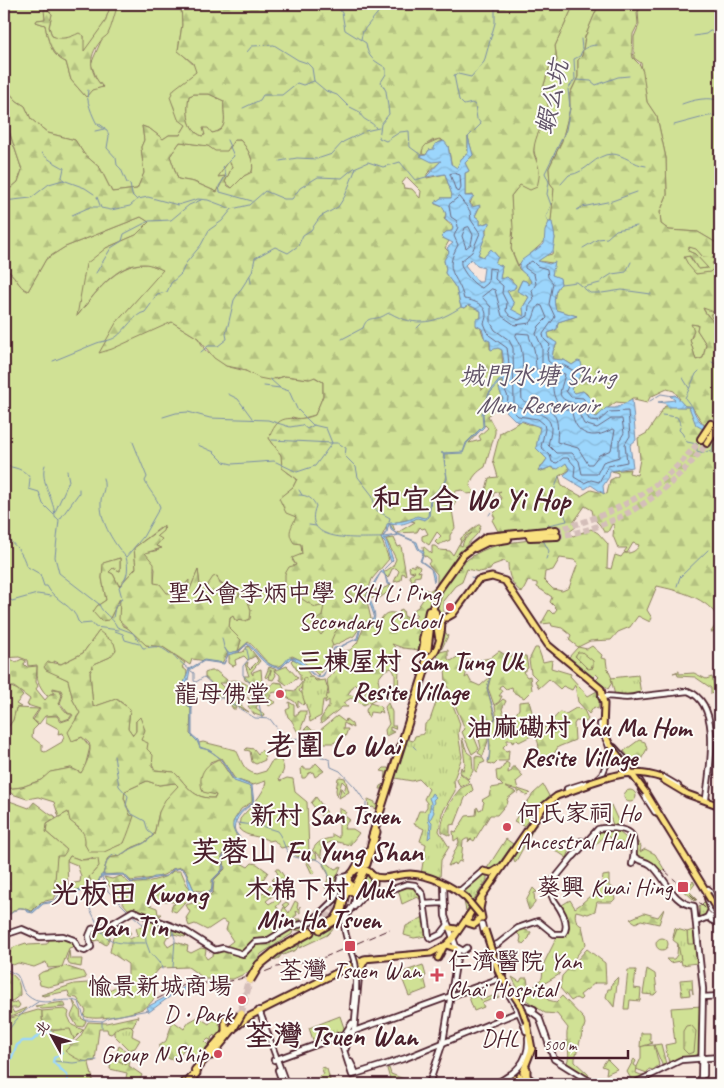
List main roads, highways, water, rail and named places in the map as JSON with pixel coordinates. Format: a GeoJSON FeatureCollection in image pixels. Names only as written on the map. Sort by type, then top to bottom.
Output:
{"type":"FeatureCollection","features":[{"type":"Feature","properties":{"kind":"highway"},"geometry":{"type":"LineString","coordinates":[[710,424],[704,441],[718,426]]}},
{"type":"Feature","properties":{"kind":"highway"},"geometry":{"type":"LineString","coordinates":[[424,640],[428,613],[438,590],[469,551],[487,540],[557,533]]}},
{"type":"Feature","properties":{"kind":"highway"},"geometry":{"type":"LineString","coordinates":[[429,658],[445,584],[460,560]]}},
{"type":"Feature","properties":{"kind":"highway"},"geometry":{"type":"LineString","coordinates":[[320,929],[335,920],[342,908],[376,830],[423,676],[432,611],[438,590]]}},
{"type":"Feature","properties":{"kind":"highway"},"geometry":{"type":"LineString","coordinates":[[437,615],[439,638]]}},
{"type":"Feature","properties":{"kind":"highway"},"geometry":{"type":"LineString","coordinates":[[395,772],[410,724]]}},
{"type":"Feature","properties":{"kind":"highway"},"geometry":{"type":"LineString","coordinates":[[371,842],[376,830]]}},
{"type":"Feature","properties":{"kind":"highway"},"geometry":{"type":"LineString","coordinates":[[257,966],[274,952],[310,932]]}},
{"type":"Feature","properties":{"kind":"highway"},"geometry":{"type":"LineString","coordinates":[[250,978],[257,966],[270,952],[310,932]]}},
{"type":"Feature","properties":{"kind":"highway"},"geometry":{"type":"LineString","coordinates":[[185,1084],[233,1025]]}},
{"type":"Feature","properties":{"kind":"highway"},"geometry":{"type":"LineString","coordinates":[[520,1081],[526,1077],[524,1066]]}},
{"type":"Feature","properties":{"kind":"highway"},"geometry":{"type":"LineString","coordinates":[[520,1081],[552,1084]]}},
{"type":"Feature","properties":{"kind":"main road"},"geometry":{"type":"LineString","coordinates":[[428,622],[422,651],[429,658],[435,653],[442,626],[478,580],[492,576],[502,579],[510,586],[548,645],[597,686],[602,697],[603,736],[611,750],[604,772],[596,780],[553,795],[542,804],[469,915],[451,932],[438,958]]}},
{"type":"Feature","properties":{"kind":"main road"},"geometry":{"type":"LineString","coordinates":[[437,615],[446,618],[453,614]]}},
{"type":"Feature","properties":{"kind":"main road"},"geometry":{"type":"LineString","coordinates":[[437,615],[442,626]]}},
{"type":"Feature","properties":{"kind":"main road"},"geometry":{"type":"LineString","coordinates":[[602,697],[624,699],[687,690],[692,692],[710,716],[711,736],[706,800]]}},
{"type":"Feature","properties":{"kind":"main road"},"geometry":{"type":"LineString","coordinates":[[602,725],[610,745],[645,793],[720,912]]}},
{"type":"Feature","properties":{"kind":"main road"},"geometry":{"type":"LineString","coordinates":[[602,725],[611,743],[637,773],[657,812]]}},
{"type":"Feature","properties":{"kind":"main road"},"geometry":{"type":"LineString","coordinates":[[610,755],[619,752]]}},
{"type":"Feature","properties":{"kind":"main road"},"geometry":{"type":"LineString","coordinates":[[628,775],[631,766]]}},
{"type":"Feature","properties":{"kind":"main road"},"geometry":{"type":"LineString","coordinates":[[604,772],[605,777],[609,778]]}},
{"type":"Feature","properties":{"kind":"main road"},"geometry":{"type":"LineString","coordinates":[[260,1014],[355,961],[370,956],[432,950],[444,943],[487,890],[544,806],[567,790],[616,773],[631,772],[657,776],[678,787]]}},
{"type":"Feature","properties":{"kind":"main road"},"geometry":{"type":"LineString","coordinates":[[567,790],[609,778],[637,773],[662,776],[678,787]]}},
{"type":"Feature","properties":{"kind":"main road"},"geometry":{"type":"LineString","coordinates":[[637,773],[666,782],[720,805]]}},
{"type":"Feature","properties":{"kind":"main road"},"geometry":{"type":"LineString","coordinates":[[628,775],[635,781],[657,812]]}},
{"type":"Feature","properties":{"kind":"main road"},"geometry":{"type":"LineString","coordinates":[[641,782],[647,776]]}},
{"type":"Feature","properties":{"kind":"main road"},"geometry":{"type":"LineString","coordinates":[[491,944],[500,942],[518,928],[538,921],[554,934],[563,934],[567,925],[548,888],[600,828],[628,831],[632,837],[634,856],[632,864],[640,861],[651,865],[679,901],[688,905],[694,905],[705,1005],[701,1058]]}},
{"type":"Feature","properties":{"kind":"main road"},"geometry":{"type":"LineString","coordinates":[[576,854],[581,844],[591,837]]}},
{"type":"Feature","properties":{"kind":"main road"},"geometry":{"type":"LineString","coordinates":[[457,891],[463,889],[484,872],[493,872],[499,868]]}},
{"type":"Feature","properties":{"kind":"main road"},"geometry":{"type":"LineString","coordinates":[[694,871],[720,912]]}},
{"type":"Feature","properties":{"kind":"main road"},"geometry":{"type":"LineString","coordinates":[[484,872],[489,883]]}},
{"type":"Feature","properties":{"kind":"main road"},"geometry":{"type":"LineString","coordinates":[[355,881],[403,874],[420,875],[442,882],[465,898],[480,919],[500,966],[501,976],[508,991],[521,1010],[530,1050]]}},
{"type":"Feature","properties":{"kind":"main road"},"geometry":{"type":"LineString","coordinates":[[352,907],[380,880],[408,876],[424,878],[444,885],[448,890],[465,898]]}},
{"type":"Feature","properties":{"kind":"main road"},"geometry":{"type":"LineString","coordinates":[[4,935],[23,929],[32,935],[40,937],[61,935],[73,940],[83,951],[90,947],[90,933],[100,927],[120,920],[131,911],[186,931],[214,949],[223,948],[242,954],[255,942],[268,941],[290,927],[308,923],[322,912],[338,895],[340,878],[372,886]]}},
{"type":"Feature","properties":{"kind":"main road"},"geometry":{"type":"LineString","coordinates":[[355,881],[365,895]]}},
{"type":"Feature","properties":{"kind":"main road"},"geometry":{"type":"LineString","coordinates":[[355,881],[356,900],[346,927],[357,967],[355,1002]]}},
{"type":"Feature","properties":{"kind":"main road"},"geometry":{"type":"LineString","coordinates":[[365,895],[379,896],[408,882],[418,884],[423,890],[428,936],[431,939],[451,932]]}},
{"type":"Feature","properties":{"kind":"main road"},"geometry":{"type":"LineString","coordinates":[[372,886],[373,892],[378,894],[391,890]]}},
{"type":"Feature","properties":{"kind":"main road"},"geometry":{"type":"LineString","coordinates":[[463,889],[465,898]]}},
{"type":"Feature","properties":{"kind":"main road"},"geometry":{"type":"LineString","coordinates":[[448,890],[444,903],[456,947],[454,991]]}},
{"type":"Feature","properties":{"kind":"main road"},"geometry":{"type":"LineString","coordinates":[[487,890],[480,906],[480,919],[498,973],[521,1007],[526,1023],[530,1050],[520,1081]]}},
{"type":"Feature","properties":{"kind":"main road"},"geometry":{"type":"LineString","coordinates":[[708,894],[711,910],[709,920]]}},
{"type":"Feature","properties":{"kind":"main road"},"geometry":{"type":"LineString","coordinates":[[425,904],[444,903]]}},
{"type":"Feature","properties":{"kind":"main road"},"geometry":{"type":"LineString","coordinates":[[697,923],[709,920],[720,912]]}},
{"type":"Feature","properties":{"kind":"main road"},"geometry":{"type":"LineString","coordinates":[[469,915],[469,924],[474,926],[480,919]]}},
{"type":"Feature","properties":{"kind":"main road"},"geometry":{"type":"LineString","coordinates":[[480,919],[499,973],[522,1006],[530,1050],[520,1081]]}},
{"type":"Feature","properties":{"kind":"main road"},"geometry":{"type":"LineString","coordinates":[[709,920],[720,924]]}},
{"type":"Feature","properties":{"kind":"main road"},"geometry":{"type":"LineString","coordinates":[[491,944],[506,992],[521,1010],[533,1011],[539,1017],[553,1057],[563,1069],[594,1084]]}},
{"type":"Feature","properties":{"kind":"main road"},"geometry":{"type":"LineString","coordinates":[[354,1030],[353,1021],[358,973],[363,961],[370,956],[426,954],[445,946],[456,947],[462,951],[467,948]]}},
{"type":"Feature","properties":{"kind":"main road"},"geometry":{"type":"LineString","coordinates":[[428,1084],[442,1042],[456,947]]}},
{"type":"Feature","properties":{"kind":"main road"},"geometry":{"type":"LineString","coordinates":[[355,961],[358,973]]}},
{"type":"Feature","properties":{"kind":"main road"},"geometry":{"type":"LineString","coordinates":[[211,1053],[233,1025],[260,1014],[355,961]]}},
{"type":"Feature","properties":{"kind":"main road"},"geometry":{"type":"LineString","coordinates":[[346,967],[352,968],[358,973]]}},
{"type":"Feature","properties":{"kind":"main road"},"geometry":{"type":"LineString","coordinates":[[442,1042],[446,1007],[454,991],[501,976]]}},
{"type":"Feature","properties":{"kind":"main road"},"geometry":{"type":"LineString","coordinates":[[345,1048],[348,1038],[354,1030],[501,976]]}},
{"type":"Feature","properties":{"kind":"main road"},"geometry":{"type":"LineString","coordinates":[[276,1059],[450,996]]}},
{"type":"Feature","properties":{"kind":"main road"},"geometry":{"type":"LineString","coordinates":[[704,998],[720,997]]}},
{"type":"Feature","properties":{"kind":"main road"},"geometry":{"type":"LineString","coordinates":[[705,1005],[720,997]]}},
{"type":"Feature","properties":{"kind":"main road"},"geometry":{"type":"LineString","coordinates":[[704,998],[714,999]]}},
{"type":"Feature","properties":{"kind":"main road"},"geometry":{"type":"LineString","coordinates":[[702,1084],[701,1058],[704,998]]}},
{"type":"Feature","properties":{"kind":"main road"},"geometry":{"type":"LineString","coordinates":[[442,999],[446,1007]]}},
{"type":"Feature","properties":{"kind":"main road"},"geometry":{"type":"LineString","coordinates":[[353,1073],[400,1060],[521,1010],[536,1010],[540,1016],[554,1056],[583,1078]]}},
{"type":"Feature","properties":{"kind":"main road"},"geometry":{"type":"LineString","coordinates":[[260,1014],[264,1035],[276,1059]]}},
{"type":"Feature","properties":{"kind":"main road"},"geometry":{"type":"LineString","coordinates":[[260,1014],[273,1042],[284,1084]]}},
{"type":"Feature","properties":{"kind":"main road"},"geometry":{"type":"LineString","coordinates":[[225,1019],[233,1025]]}},
{"type":"Feature","properties":{"kind":"main road"},"geometry":{"type":"LineString","coordinates":[[339,1036],[353,1021]]}},
{"type":"Feature","properties":{"kind":"main road"},"geometry":{"type":"LineString","coordinates":[[339,1036],[353,1073]]}},
{"type":"Feature","properties":{"kind":"main road"},"geometry":{"type":"LineString","coordinates":[[339,1036],[353,1073]]}},
{"type":"Feature","properties":{"kind":"main road"},"geometry":{"type":"LineString","coordinates":[[633,1084],[678,1061],[711,1057],[720,1059]]}},
{"type":"Feature","properties":{"kind":"main road"},"geometry":{"type":"LineString","coordinates":[[701,1058],[720,1059]]}},
{"type":"Feature","properties":{"kind":"main road"},"geometry":{"type":"LineString","coordinates":[[501,1083],[524,1066]]}},
{"type":"Feature","properties":{"kind":"main road"},"geometry":{"type":"LineString","coordinates":[[495,1084],[520,1081]]}},
{"type":"Feature","properties":{"kind":"water","name":"城門水塘 Shing Mun Reservoir"},"geometry":{"type":"Polygon","coordinates":[[[468,137],[473,155],[465,163],[469,171],[465,173],[465,196],[474,196],[469,202],[472,207],[480,205],[475,216],[480,220],[480,225],[490,222],[485,230],[486,234],[478,255],[484,257],[491,249],[498,257],[495,263],[502,266],[500,279],[507,277],[516,285],[514,289],[507,291],[514,304],[511,309],[524,316],[523,307],[529,297],[517,291],[522,280],[526,281],[529,285],[531,282],[519,268],[519,265],[522,260],[544,244],[545,231],[549,222],[552,222],[555,238],[553,251],[538,261],[549,264],[555,262],[552,275],[560,278],[561,284],[555,296],[556,310],[577,316],[558,322],[557,329],[548,333],[549,338],[557,343],[552,359],[564,360],[572,365],[578,361],[581,362],[583,371],[571,389],[575,393],[583,391],[593,401],[591,414],[593,416],[597,417],[606,408],[615,408],[632,400],[636,440],[630,445],[633,467],[610,471],[609,477],[603,486],[604,494],[591,485],[585,489],[565,477],[564,475],[570,470],[566,463],[558,469],[551,467],[538,472],[547,459],[536,448],[540,427],[523,421],[517,422],[499,404],[503,399],[499,389],[503,384],[502,380],[490,393],[483,414],[484,427],[467,443],[463,453],[444,454],[447,478],[443,453],[441,453],[463,452],[466,443],[483,426],[482,413],[489,393],[504,374],[501,367],[504,362],[502,350],[498,348],[491,350],[490,341],[485,339],[482,329],[476,325],[476,319],[481,318],[481,311],[469,305],[464,308],[461,307],[456,288],[445,273],[444,260],[449,252],[447,248],[453,243],[441,237],[446,232],[452,231],[453,227],[451,223],[445,220],[446,214],[443,207],[434,203],[441,198],[451,198],[452,195],[445,174],[426,177],[441,161],[432,162],[420,156],[426,155],[429,150],[434,149],[435,144],[444,141],[448,146],[451,164],[457,168],[461,159],[468,153],[468,137]],[[471,259],[465,265],[478,282],[482,282],[484,268],[477,266],[471,259]]]}},
{"type":"Feature","properties":{"kind":"water"},"geometry":{"type":"Polygon","coordinates":[[[675,395],[685,406],[692,406],[702,424],[715,433],[720,434],[720,439],[696,425],[689,407],[668,407],[665,403],[658,402],[675,400],[670,396],[675,395]]]}},
{"type":"Feature","properties":{"kind":"water"},"geometry":{"type":"Polygon","coordinates":[[[447,479],[431,499],[429,517],[425,520],[417,518],[404,524],[390,524],[394,532],[417,542],[419,548],[424,552],[421,561],[431,569],[420,561],[423,553],[418,549],[415,542],[399,535],[383,539],[387,542],[393,560],[391,562],[385,543],[381,539],[386,532],[387,524],[417,516],[425,518],[428,516],[430,499],[447,479]],[[389,524],[387,532],[383,537],[398,535],[391,530],[389,524]]]}},
{"type":"Feature","properties":{"kind":"water"},"geometry":{"type":"Polygon","coordinates":[[[431,569],[433,572],[434,582],[431,569]]]}},
{"type":"Feature","properties":{"kind":"water"},"geometry":{"type":"Polygon","coordinates":[[[380,573],[368,596],[374,610],[375,617],[374,620],[371,624],[361,627],[358,639],[351,642],[357,638],[360,627],[373,619],[374,615],[367,596],[380,573]]]}},
{"type":"Feature","properties":{"kind":"water"},"geometry":{"type":"Polygon","coordinates":[[[247,643],[265,662],[281,667],[289,657],[295,658],[304,663],[316,676],[291,658],[281,668],[270,666],[262,660],[247,644],[239,652],[228,655],[224,664],[204,661],[190,670],[188,680],[183,688],[189,669],[204,660],[224,663],[228,654],[224,647],[228,653],[239,651],[247,643]]]}},
{"type":"Feature","properties":{"kind":"water"},"geometry":{"type":"Polygon","coordinates":[[[338,647],[334,649],[323,677],[319,678],[316,676],[320,677],[324,674],[334,648],[338,647]]]}},
{"type":"Feature","properties":{"kind":"water"},"geometry":{"type":"Polygon","coordinates":[[[183,688],[184,701],[192,708],[192,735],[198,740],[200,747],[207,750],[200,748],[197,741],[191,735],[191,708],[184,703],[182,696],[183,688]]]}},
{"type":"Feature","properties":{"kind":"water"},"geometry":{"type":"Polygon","coordinates":[[[221,760],[233,778],[252,786],[254,803],[238,817],[234,830],[237,834],[234,831],[233,823],[242,811],[253,803],[251,787],[234,781],[221,760]]]}},
{"type":"Feature","properties":{"kind":"water"},"geometry":{"type":"Polygon","coordinates":[[[432,793],[436,797],[433,800],[432,807],[434,812],[430,820],[432,822],[431,836],[428,839],[430,824],[428,817],[431,803],[429,798],[432,793]]]}},
{"type":"Feature","properties":{"kind":"water"},"geometry":{"type":"Polygon","coordinates":[[[238,836],[240,838],[231,851],[223,857],[224,869],[214,879],[212,892],[198,893],[211,892],[213,879],[223,869],[222,857],[230,851],[239,838],[238,836]]]}},
{"type":"Feature","properties":{"kind":"water"},"geometry":{"type":"Polygon","coordinates":[[[181,868],[186,872],[196,892],[190,888],[185,872],[181,868]]]}},
{"type":"Feature","properties":{"kind":"water"},"geometry":{"type":"Polygon","coordinates":[[[124,874],[131,882],[137,882],[131,883],[123,875],[103,876],[100,878],[96,888],[101,875],[124,874]]]}},
{"type":"Feature","properties":{"kind":"water"},"geometry":{"type":"Polygon","coordinates":[[[96,888],[81,892],[61,893],[55,902],[43,904],[33,913],[24,909],[32,912],[42,903],[55,901],[61,892],[96,888]]]}},
{"type":"Feature","properties":{"kind":"water"},"geometry":{"type":"Polygon","coordinates":[[[185,987],[194,987],[172,995],[149,1012],[147,1007],[185,987]]]}},
{"type":"Feature","properties":{"kind":"waterway"},"geometry":{"type":"LineString","coordinates":[[336,4],[342,13],[345,30],[366,43],[370,56],[386,68],[386,74],[381,82],[386,91],[389,114],[381,124],[379,138],[386,141],[400,132],[409,131],[410,147],[421,155]]}},
{"type":"Feature","properties":{"kind":"waterway"},"geometry":{"type":"LineString","coordinates":[[361,39],[363,31],[385,4]]}},
{"type":"Feature","properties":{"kind":"waterway"},"geometry":{"type":"LineString","coordinates":[[477,119],[475,105],[472,103],[464,105],[459,100],[454,75],[471,77],[484,62],[495,23],[495,4]]}},
{"type":"Feature","properties":{"kind":"waterway"},"geometry":{"type":"LineString","coordinates":[[694,36],[706,34],[710,31],[720,31]]}},
{"type":"Feature","properties":{"kind":"waterway"},"geometry":{"type":"LineString","coordinates":[[581,39],[582,49]]}},
{"type":"Feature","properties":{"kind":"waterway"},"geometry":{"type":"LineString","coordinates":[[247,52],[252,46],[274,45],[298,60],[307,63],[312,68],[314,81],[326,91],[337,95],[348,106]]}},
{"type":"Feature","properties":{"kind":"waterway","name":"蝦公坑"},"geometry":{"type":"LineString","coordinates":[[549,222],[546,217],[551,205],[547,194],[549,182],[545,173],[566,130],[570,107],[568,89],[575,79],[574,59],[580,56],[586,48],[596,45]]}},
{"type":"Feature","properties":{"kind":"waterway"},"geometry":{"type":"LineString","coordinates":[[576,80],[591,81],[596,85],[618,77],[629,76]]}},
{"type":"Feature","properties":{"kind":"waterway"},"geometry":{"type":"LineString","coordinates":[[243,108],[260,100],[263,95],[282,95],[297,83],[303,85],[314,81]]}},
{"type":"Feature","properties":{"kind":"waterway"},"geometry":{"type":"LineString","coordinates":[[88,90],[88,103],[93,117],[98,125],[107,130],[109,136],[107,148],[116,158],[117,165],[121,169],[127,183],[130,184],[132,195],[137,200]]}},
{"type":"Feature","properties":{"kind":"waterway"},"geometry":{"type":"LineString","coordinates":[[682,104],[706,99],[720,101]]}},
{"type":"Feature","properties":{"kind":"waterway"},"geometry":{"type":"LineString","coordinates":[[350,107],[360,112],[363,118],[376,128]]}},
{"type":"Feature","properties":{"kind":"waterway"},"geometry":{"type":"LineString","coordinates":[[674,125],[708,116],[720,115]]}},
{"type":"Feature","properties":{"kind":"waterway"},"geometry":{"type":"LineString","coordinates":[[468,137],[481,124],[478,120]]}},
{"type":"Feature","properties":{"kind":"waterway"},"geometry":{"type":"LineString","coordinates":[[98,123],[105,128]]}},
{"type":"Feature","properties":{"kind":"waterway"},"geometry":{"type":"LineString","coordinates":[[365,131],[379,128]]}},
{"type":"Feature","properties":{"kind":"waterway"},"geometry":{"type":"LineString","coordinates":[[95,131],[104,129]]}},
{"type":"Feature","properties":{"kind":"waterway"},"geometry":{"type":"LineString","coordinates":[[280,161],[297,158],[317,159],[332,154],[343,142],[362,133]]}},
{"type":"Feature","properties":{"kind":"waterway"},"geometry":{"type":"LineString","coordinates":[[227,140],[234,156],[223,167],[226,176],[219,186],[220,192],[252,201]]}},
{"type":"Feature","properties":{"kind":"waterway"},"geometry":{"type":"LineString","coordinates":[[42,153],[48,159],[64,168],[62,177],[64,180]]}},
{"type":"Feature","properties":{"kind":"waterway"},"geometry":{"type":"LineString","coordinates":[[561,184],[569,175],[581,171],[606,155],[616,154],[646,166]]}},
{"type":"Feature","properties":{"kind":"waterway"},"geometry":{"type":"LineString","coordinates":[[97,197],[101,208],[111,210],[130,206],[138,199],[148,197],[178,205],[198,199],[208,200],[232,209],[249,205],[265,191],[284,199],[292,199],[300,188],[318,177],[342,178],[354,168],[368,162],[383,167],[400,162],[415,180],[426,177]]}},
{"type":"Feature","properties":{"kind":"waterway"},"geometry":{"type":"LineString","coordinates":[[201,352],[208,346],[218,346],[227,339],[226,334],[234,300],[252,272],[255,258],[275,247],[288,253],[298,246],[303,235],[311,230],[320,217],[338,207],[345,196],[356,168]]}},
{"type":"Feature","properties":{"kind":"waterway"},"geometry":{"type":"LineString","coordinates":[[4,201],[31,198],[49,184],[63,180],[85,188],[94,194]]}},
{"type":"Feature","properties":{"kind":"waterway"},"geometry":{"type":"LineString","coordinates":[[577,210],[637,192]]}},
{"type":"Feature","properties":{"kind":"waterway"},"geometry":{"type":"LineString","coordinates":[[96,273],[111,248],[122,241],[124,234],[149,221],[171,220],[189,205],[201,200]]}},
{"type":"Feature","properties":{"kind":"waterway"},"geometry":{"type":"LineString","coordinates":[[72,215],[90,207],[99,207]]}},
{"type":"Feature","properties":{"kind":"waterway"},"geometry":{"type":"LineString","coordinates":[[151,303],[157,294],[167,292],[171,283],[181,274],[186,263],[201,245],[209,230],[222,221],[232,209]]}},
{"type":"Feature","properties":{"kind":"waterway"},"geometry":{"type":"LineString","coordinates":[[583,248],[598,239],[607,238],[616,230],[637,226]]}},
{"type":"Feature","properties":{"kind":"waterway"},"geometry":{"type":"LineString","coordinates":[[601,281],[612,274],[626,272],[631,262]]}},
{"type":"Feature","properties":{"kind":"waterway"},"geometry":{"type":"LineString","coordinates":[[250,276],[251,283]]}},
{"type":"Feature","properties":{"kind":"waterway"},"geometry":{"type":"LineString","coordinates":[[561,284],[576,282],[590,293],[600,293]]}},
{"type":"Feature","properties":{"kind":"waterway"},"geometry":{"type":"LineString","coordinates":[[584,287],[600,283]]}},
{"type":"Feature","properties":{"kind":"waterway"},"geometry":{"type":"LineString","coordinates":[[714,283],[720,283]]}},
{"type":"Feature","properties":{"kind":"waterway"},"geometry":{"type":"LineString","coordinates":[[602,293],[622,290],[651,294]]}},
{"type":"Feature","properties":{"kind":"waterway"},"geometry":{"type":"LineString","coordinates":[[53,361],[116,337],[137,316],[145,312],[151,304]]}},
{"type":"Feature","properties":{"kind":"waterway"},"geometry":{"type":"LineString","coordinates":[[342,339],[363,328],[368,320],[389,313],[409,321],[426,322],[443,317],[461,307]]}},
{"type":"Feature","properties":{"kind":"waterway"},"geometry":{"type":"LineString","coordinates":[[417,328],[421,324]]}},
{"type":"Feature","properties":{"kind":"waterway"},"geometry":{"type":"LineString","coordinates":[[712,362],[720,367]]}},
{"type":"Feature","properties":{"kind":"waterway"},"geometry":{"type":"LineString","coordinates":[[691,406],[685,398],[699,371]]}},
{"type":"Feature","properties":{"kind":"waterway"},"geometry":{"type":"LineString","coordinates":[[683,378],[689,388]]}},
{"type":"Feature","properties":{"kind":"waterway"},"geometry":{"type":"LineString","coordinates":[[270,379],[280,388],[289,391],[297,409]]}},
{"type":"Feature","properties":{"kind":"waterway"},"geometry":{"type":"LineString","coordinates":[[264,386],[280,388]]}},
{"type":"Feature","properties":{"kind":"waterway"},"geometry":{"type":"LineString","coordinates":[[228,394],[238,399],[252,418]]}},
{"type":"Feature","properties":{"kind":"waterway"},"geometry":{"type":"LineString","coordinates":[[650,401],[661,394],[673,396]]}},
{"type":"Feature","properties":{"kind":"waterway"},"geometry":{"type":"LineString","coordinates":[[272,440],[332,443],[326,428],[313,425],[298,410]]}},
{"type":"Feature","properties":{"kind":"waterway"},"geometry":{"type":"LineString","coordinates":[[163,417],[188,412],[210,418],[268,420],[290,427],[302,425],[307,429],[314,425]]}},
{"type":"Feature","properties":{"kind":"waterway"},"geometry":{"type":"LineString","coordinates":[[662,415],[677,417],[681,425],[679,430],[687,442],[697,444],[697,451],[704,453],[708,451],[720,456]]}},
{"type":"Feature","properties":{"kind":"waterway"},"geometry":{"type":"LineString","coordinates":[[712,452],[713,446],[720,437]]}},
{"type":"Feature","properties":{"kind":"waterway"},"geometry":{"type":"LineString","coordinates":[[113,618],[115,607],[122,598],[119,587],[127,573],[126,557],[143,537],[160,507],[145,481],[147,477],[133,442]]}},
{"type":"Feature","properties":{"kind":"waterway"},"geometry":{"type":"LineString","coordinates":[[198,445],[214,452],[224,462],[232,464],[274,461],[297,472],[315,466],[332,443],[338,443],[346,448],[345,456],[356,467],[358,477],[372,495],[376,510],[390,518],[389,522]]}},
{"type":"Feature","properties":{"kind":"waterway"},"geometry":{"type":"LineString","coordinates":[[45,465],[44,477],[53,504],[55,517]]}},
{"type":"Feature","properties":{"kind":"waterway"},"geometry":{"type":"LineString","coordinates":[[4,466],[25,472],[30,478],[29,489],[39,492],[43,504],[59,520],[55,557],[59,573],[99,604],[117,627],[133,633],[143,648],[159,647],[171,654],[190,670]]}},
{"type":"Feature","properties":{"kind":"waterway"},"geometry":{"type":"LineString","coordinates":[[55,512],[69,481],[67,471]]}},
{"type":"Feature","properties":{"kind":"waterway"},"geometry":{"type":"LineString","coordinates":[[548,525],[567,521],[562,508],[552,497],[559,476]]}},
{"type":"Feature","properties":{"kind":"waterway"},"geometry":{"type":"LineString","coordinates":[[103,478],[104,486],[101,501],[103,519],[113,540],[126,557]]}},
{"type":"Feature","properties":{"kind":"waterway"},"geometry":{"type":"LineString","coordinates":[[60,519],[79,493],[79,489]]}},
{"type":"Feature","properties":{"kind":"waterway"},"geometry":{"type":"LineString","coordinates":[[299,490],[302,495]]}},
{"type":"Feature","properties":{"kind":"waterway"},"geometry":{"type":"LineString","coordinates":[[299,495],[308,497],[313,501],[316,506],[313,519],[317,527],[325,533],[349,538],[382,538]]}},
{"type":"Feature","properties":{"kind":"waterway"},"geometry":{"type":"LineString","coordinates":[[309,525],[316,526]]}},
{"type":"Feature","properties":{"kind":"waterway"},"geometry":{"type":"LineString","coordinates":[[4,536],[18,549],[26,566],[40,574],[44,586],[47,586],[54,596],[72,611],[78,621]]}},
{"type":"Feature","properties":{"kind":"waterway"},"geometry":{"type":"LineString","coordinates":[[543,540],[549,551],[546,559]]}},
{"type":"Feature","properties":{"kind":"waterway"},"geometry":{"type":"LineString","coordinates":[[677,586],[680,577],[708,550]]}},
{"type":"Feature","properties":{"kind":"waterway"},"geometry":{"type":"LineString","coordinates":[[4,594],[12,601],[37,594],[51,596]]}},
{"type":"Feature","properties":{"kind":"waterway"},"geometry":{"type":"LineString","coordinates":[[78,621],[81,624],[92,623],[95,627],[119,630]]}},
{"type":"Feature","properties":{"kind":"waterway"},"geometry":{"type":"LineString","coordinates":[[115,631],[123,634],[125,640],[139,644]]}},
{"type":"Feature","properties":{"kind":"waterway"},"geometry":{"type":"LineString","coordinates":[[222,638],[224,647]]}},
{"type":"Feature","properties":{"kind":"waterway"},"geometry":{"type":"LineString","coordinates":[[246,646],[249,659],[243,666],[243,675],[256,694],[262,718]]}},
{"type":"Feature","properties":{"kind":"waterway"},"geometry":{"type":"LineString","coordinates":[[191,671],[194,673],[194,681],[196,682],[204,677],[214,686],[218,698],[222,698],[255,718],[270,719],[286,740],[299,738],[299,751],[302,755],[323,757],[330,760],[331,767],[340,771],[355,787],[366,803],[366,814],[374,820]]}},
{"type":"Feature","properties":{"kind":"waterway"},"geometry":{"type":"LineString","coordinates":[[488,761],[490,749],[487,727],[496,718],[487,688],[490,678]]}},
{"type":"Feature","properties":{"kind":"waterway"},"geometry":{"type":"LineString","coordinates":[[413,746],[416,749]]}},
{"type":"Feature","properties":{"kind":"waterway"},"geometry":{"type":"LineString","coordinates":[[103,875],[109,858],[115,854],[119,856],[146,842],[153,835],[148,831],[145,821],[132,814],[126,806],[128,796],[119,786],[114,756]]}},
{"type":"Feature","properties":{"kind":"waterway"},"geometry":{"type":"LineString","coordinates":[[237,823],[261,826],[277,831],[286,850],[290,854],[296,857],[313,858],[320,861],[328,872],[329,888],[334,897]]}},
{"type":"Feature","properties":{"kind":"waterway"},"geometry":{"type":"LineString","coordinates":[[102,877],[108,891],[128,911]]}},
{"type":"Feature","properties":{"kind":"waterway"},"geometry":{"type":"LineString","coordinates":[[91,893],[89,907],[98,925]]}},
{"type":"Feature","properties":{"kind":"waterway"},"geometry":{"type":"LineString","coordinates":[[4,918],[19,908],[24,908]]}},
{"type":"Feature","properties":{"kind":"waterway"},"geometry":{"type":"LineString","coordinates":[[131,914],[145,926],[146,942],[150,953],[160,961],[162,969]]}},
{"type":"Feature","properties":{"kind":"waterway"},"geometry":{"type":"LineString","coordinates":[[171,926],[175,939]]}},
{"type":"Feature","properties":{"kind":"waterway"},"geometry":{"type":"LineString","coordinates":[[100,929],[109,939],[115,942],[145,943]]}},
{"type":"Feature","properties":{"kind":"waterway"},"geometry":{"type":"LineString","coordinates":[[173,967],[175,940]]}},
{"type":"Feature","properties":{"kind":"waterway"},"geometry":{"type":"LineString","coordinates":[[155,958],[160,964]]}},
{"type":"Feature","properties":{"kind":"waterway"},"geometry":{"type":"LineString","coordinates":[[4,968],[17,975],[25,993],[31,998],[44,1002],[65,1000],[79,1002],[85,1020],[103,1021],[109,1017],[149,1010]]}},
{"type":"Feature","properties":{"kind":"waterway"},"geometry":{"type":"LineString","coordinates":[[51,1002],[56,999]]}},
{"type":"Feature","properties":{"kind":"waterway"},"geometry":{"type":"LineString","coordinates":[[4,1039],[18,1018],[38,1002]]}},
{"type":"Feature","properties":{"kind":"waterway"},"geometry":{"type":"LineString","coordinates":[[102,1021],[102,1028]]}},
{"type":"Feature","properties":{"kind":"waterway"},"geometry":{"type":"LineString","coordinates":[[4,1056],[11,1059],[17,1045],[23,1041],[32,1041],[40,1034],[50,1032],[54,1044],[62,1053],[54,1058],[53,1062],[67,1075],[68,1084]]}},
{"type":"Feature","properties":{"kind":"waterway"},"geometry":{"type":"LineString","coordinates":[[54,1061],[73,1063],[97,1060]]}},
{"type":"Feature","properties":{"kind":"tunnel"},"geometry":{"type":"LineString","coordinates":[[711,424],[720,406]]}},
{"type":"Feature","properties":{"kind":"tunnel"},"geometry":{"type":"LineString","coordinates":[[556,530],[599,516],[637,497],[671,472],[701,439]]}},
{"type":"Feature","properties":{"kind":"tunnel"},"geometry":{"type":"LineString","coordinates":[[557,536],[601,525],[641,505],[677,477],[707,443]]}},
{"type":"Feature","properties":{"kind":"tunnel"},"geometry":{"type":"LineString","coordinates":[[360,861],[369,841]]}},
{"type":"Feature","properties":{"kind":"tunnel"},"geometry":{"type":"LineString","coordinates":[[311,929],[331,911],[344,891]]}},
{"type":"Feature","properties":{"kind":"tunnel"},"geometry":{"type":"LineString","coordinates":[[310,932],[341,908]]}},
{"type":"Feature","properties":{"kind":"tunnel"},"geometry":{"type":"LineString","coordinates":[[239,1016],[248,980]]}},
{"type":"Feature","properties":{"kind":"tunnel"},"geometry":{"type":"LineString","coordinates":[[241,1014],[250,980]]}},
{"type":"Feature","properties":{"kind":"railway"},"geometry":{"type":"LineString","coordinates":[[664,870],[716,918]]}},
{"type":"Feature","properties":{"kind":"railway"},"geometry":{"type":"LineString","coordinates":[[254,976],[277,967],[325,957],[390,929]]}},
{"type":"Feature","properties":{"kind":"railway"},"geometry":{"type":"LineString","coordinates":[[157,999],[186,984],[226,982],[248,977]]}},
{"type":"Feature","properties":{"kind":"place","name":"聖公會李炳中學 SKH Li Ping Secondary School"},"geometry":{"type":"Point","coordinates":[450,607]}},
{"type":"Feature","properties":{"kind":"place","name":"龍母佛堂"},"geometry":{"type":"Point","coordinates":[280,694]}},
{"type":"Feature","properties":{"kind":"place","name":"何氏家祠 Ho Ancestral Hall"},"geometry":{"type":"Point","coordinates":[507,827]}},
{"type":"Feature","properties":{"kind":"place","name":"葵興 Kwai Hing"},"geometry":{"type":"Point","coordinates":[683,887]}},
{"type":"Feature","properties":{"kind":"place","name":"荃灣 Tsuen Wan"},"geometry":{"type":"Point","coordinates":[350,946]}},
{"type":"Feature","properties":{"kind":"place","name":"仁濟醫院 Yan Chai Hospital"},"geometry":{"type":"Point","coordinates":[437,975]}},
{"type":"Feature","properties":{"kind":"place","name":"愉景新城商場 D • Park"},"geometry":{"type":"Point","coordinates":[242,1000]}},
{"type":"Feature","properties":{"kind":"place","name":"DHL"},"geometry":{"type":"Point","coordinates":[500,1015]}},
{"type":"Feature","properties":{"kind":"place","name":"Group N Ship"},"geometry":{"type":"Point","coordinates":[218,1054]}},
{"type":"Feature","properties":{"kind":"district","name":"和宜合 Wo Yi Hop"},"geometry":{"type":"Point","coordinates":[471,499]}},
{"type":"Feature","properties":{"kind":"district","name":"三棟屋村 Sam Tung Uk Resite Village"},"geometry":{"type":"Point","coordinates":[410,676]}},
{"type":"Feature","properties":{"kind":"district","name":"油麻磡村 Yau Ma Hom Resite Village"},"geometry":{"type":"Point","coordinates":[579,742]}},
{"type":"Feature","properties":{"kind":"district","name":"老圍 Lo Wai"},"geometry":{"type":"Point","coordinates":[333,745]}},
{"type":"Feature","properties":{"kind":"district","name":"新村 San Tsuen"},"geometry":{"type":"Point","coordinates":[325,815]}},
{"type":"Feature","properties":{"kind":"district","name":"芙蓉山 Fu Yung Shan"},"geometry":{"type":"Point","coordinates":[307,851]}},
{"type":"Feature","properties":{"kind":"district","name":"木棉下村 Muk Min Ha Tsuen"},"geometry":{"type":"Point","coordinates":[319,904]}},
{"type":"Feature","properties":{"kind":"district","name":"光板田 Kwong Pan Tin"},"geometry":{"type":"Point","coordinates":[129,910]}},
{"type":"Feature","properties":{"kind":"district","name":"荃灣 Tsuen Wan"},"geometry":{"type":"Point","coordinates":[331,1035]}}]}
